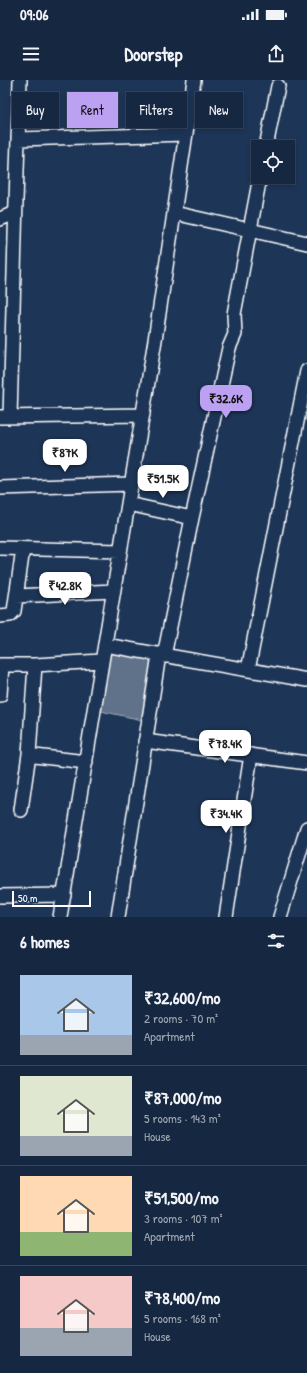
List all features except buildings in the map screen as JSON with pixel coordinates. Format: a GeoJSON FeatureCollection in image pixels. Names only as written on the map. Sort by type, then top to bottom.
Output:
{"type":"FeatureCollection","features":[{"type":"Feature","properties":{"kind":"street"},"geometry":{"type":"LineString","coordinates":[[20,80],[5,417],[143,415]]}},
{"type":"Feature","properties":{"kind":"street"},"geometry":{"type":"LineString","coordinates":[[60,917],[101,661],[105,646],[143,415],[194,80]]}},
{"type":"Feature","properties":{"kind":"street"},"geometry":{"type":"LineString","coordinates":[[267,140],[278,86]]}},
{"type":"Feature","properties":{"kind":"street"},"geometry":{"type":"LineString","coordinates":[[18,139],[186,134]]}},
{"type":"Feature","properties":{"kind":"street"},"geometry":{"type":"LineString","coordinates":[[118,917],[161,656],[229,348],[235,334],[234,319],[259,184]]}},
{"type":"Feature","properties":{"kind":"street"},"geometry":{"type":"LineString","coordinates":[[0,219],[15,213]]}},
{"type":"Feature","properties":{"kind":"street"},"geometry":{"type":"LineString","coordinates":[[174,213],[307,243]]}},
{"type":"Feature","properties":{"kind":"street"},"geometry":{"type":"LineString","coordinates":[[248,670],[307,371]]}},
{"type":"Feature","properties":{"kind":"street"},"geometry":{"type":"LineString","coordinates":[[0,488],[131,484]]}},
{"type":"Feature","properties":{"kind":"street"},"geometry":{"type":"LineString","coordinates":[[128,504],[192,518]]}},
{"type":"Feature","properties":{"kind":"street"},"geometry":{"type":"LineString","coordinates":[[0,548],[120,551]]}},
{"type":"Feature","properties":{"kind":"street"},"geometry":{"type":"LineString","coordinates":[[0,616],[10,615],[14,611],[23,549]]}},
{"type":"Feature","properties":{"kind":"street"},"geometry":{"type":"LineString","coordinates":[[17,596],[113,591]]}},
{"type":"Feature","properties":{"kind":"street"},"geometry":{"type":"LineString","coordinates":[[105,646],[307,680]]}},
{"type":"Feature","properties":{"kind":"street"},"geometry":{"type":"LineString","coordinates":[[0,695],[1,665],[34,665],[101,661]]}},
{"type":"Feature","properties":{"kind":"street"},"geometry":{"type":"LineString","coordinates":[[21,810],[29,754],[34,665]]}},
{"type":"Feature","properties":{"kind":"street"},"geometry":{"type":"LineString","coordinates":[[146,741],[307,763]]}},
{"type":"Feature","properties":{"kind":"street"},"geometry":{"type":"LineString","coordinates":[[29,754],[86,762]]}},
{"type":"Feature","properties":{"kind":"street"},"geometry":{"type":"LineString","coordinates":[[226,917],[251,755]]}},
{"type":"Feature","properties":{"kind":"street"},"geometry":{"type":"LineString","coordinates":[[280,917],[307,828]]}},
{"type":"Feature","properties":{"kind":"street"},"geometry":{"type":"LineString","coordinates":[[0,896],[64,895]]}},
{"type":"Feature","properties":{"kind":"water"},"geometry":{"type":"Polygon","coordinates":[[[106,651],[156,660],[147,721],[96,710],[106,651]]]}}]}
